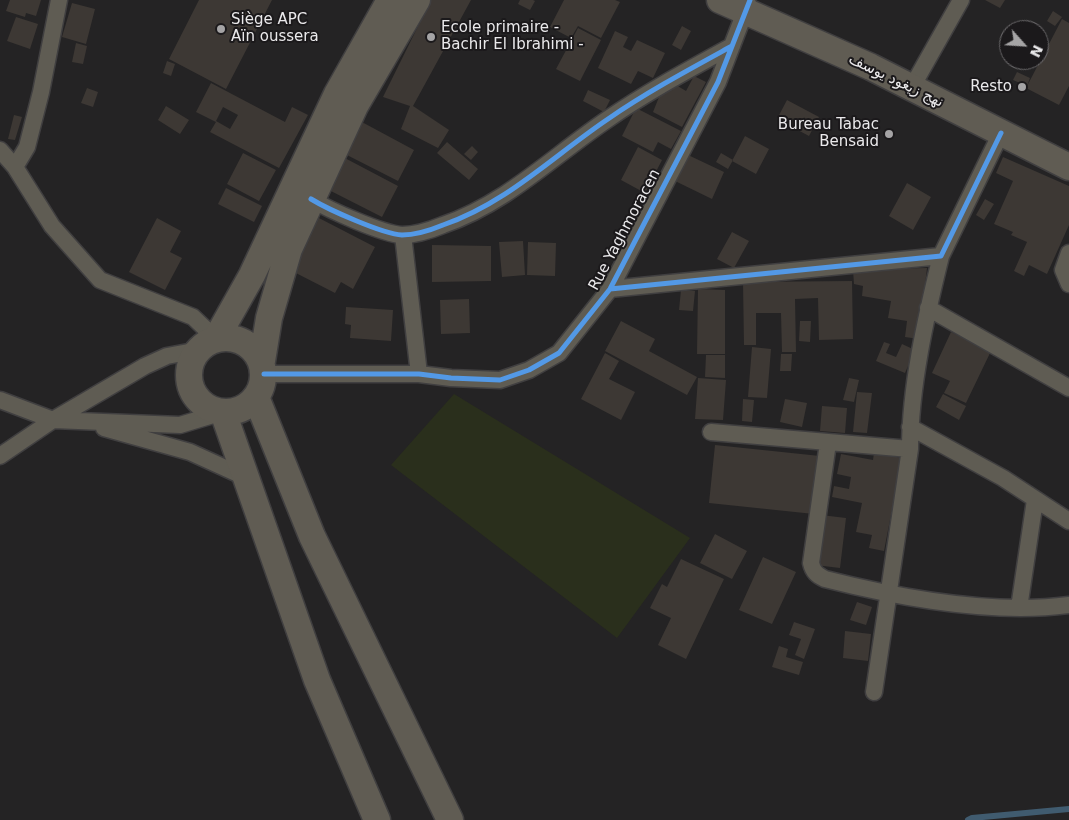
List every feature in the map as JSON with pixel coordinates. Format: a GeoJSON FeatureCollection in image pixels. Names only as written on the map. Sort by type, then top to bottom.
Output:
{"type":"FeatureCollection","features":[{"type":"Feature","properties":{"kind":"main road"},"geometry":{"type":"LineString","coordinates":[[390,0],[337,94],[252,275],[189,371],[190,383],[202,403],[212,409],[223,412],[235,411],[247,406],[261,377],[269,318],[278,281],[311,199],[355,106],[417,0]]}},
{"type":"Feature","properties":{"kind":"main road","name":"نهج زيغود يوسف"},"geometry":{"type":"LineString","coordinates":[[720,0],[748,6],[1069,167]]}},
{"type":"Feature","properties":{"kind":"main road"},"geometry":{"type":"LineString","coordinates":[[207,344],[234,338],[245,342],[255,350],[261,377],[312,536],[450,820]]}},
{"type":"Feature","properties":{"kind":"main road"},"geometry":{"type":"LineString","coordinates":[[223,412],[317,680],[375,816]]}},
{"type":"Feature","properties":{"kind":"street"},"geometry":{"type":"LineString","coordinates":[[15,167],[27,147],[41,92],[59,0]]}},
{"type":"Feature","properties":{"kind":"street"},"geometry":{"type":"LineString","coordinates":[[912,87],[961,0]]}},
{"type":"Feature","properties":{"kind":"street","name":"Rue Yaghmoracen"},"geometry":{"type":"LineString","coordinates":[[261,377],[419,374],[451,378],[500,380],[529,370],[560,353],[610,289],[718,82],[748,6]]}},
{"type":"Feature","properties":{"kind":"street"},"geometry":{"type":"LineString","coordinates":[[311,199],[380,230],[403,235],[429,230],[463,218],[497,201],[546,167],[607,119],[732,46]]}},
{"type":"Feature","properties":{"kind":"street"},"geometry":{"type":"LineString","coordinates":[[874,692],[910,449],[910,427],[928,308],[941,256],[1001,133]]}},
{"type":"Feature","properties":{"kind":"street"},"geometry":{"type":"LineString","coordinates":[[0,150],[15,167],[52,226],[100,280],[193,317],[207,344],[167,356],[145,366],[53,420],[0,456]]}},
{"type":"Feature","properties":{"kind":"street"},"geometry":{"type":"LineString","coordinates":[[403,235],[419,374]]}},
{"type":"Feature","properties":{"kind":"street"},"geometry":{"type":"LineString","coordinates":[[1069,253],[1063,270],[1069,284]]}},
{"type":"Feature","properties":{"kind":"street"},"geometry":{"type":"LineString","coordinates":[[610,289],[941,256]]}},
{"type":"Feature","properties":{"kind":"street"},"geometry":{"type":"LineString","coordinates":[[928,308],[1069,388]]}},
{"type":"Feature","properties":{"kind":"street"},"geometry":{"type":"LineString","coordinates":[[0,400],[53,420],[180,425],[223,412]]}},
{"type":"Feature","properties":{"kind":"street"},"geometry":{"type":"LineString","coordinates":[[78,421],[190,452],[247,478]]}},
{"type":"Feature","properties":{"kind":"street"},"geometry":{"type":"LineString","coordinates":[[910,427],[1003,478],[1069,522]]}},
{"type":"Feature","properties":{"kind":"street"},"geometry":{"type":"LineString","coordinates":[[711,432],[910,449]]}},
{"type":"Feature","properties":{"kind":"street"},"geometry":{"type":"LineString","coordinates":[[828,443],[811,563],[813,570],[825,579],[888,594],[1019,608],[1069,605]]}},
{"type":"Feature","properties":{"kind":"street"},"geometry":{"type":"LineString","coordinates":[[1019,608],[1035,500]]}},
{"type":"Feature","properties":{"kind":"green space"},"geometry":{"type":"Polygon","coordinates":[[[454,394],[690,538],[617,638],[391,465],[454,394]]]}},
{"type":"Feature","properties":{"kind":"building"},"geometry":{"type":"Polygon","coordinates":[[[10,0],[41,0],[36,16],[26,13],[25,17],[6,11],[10,0]]]}},
{"type":"Feature","properties":{"kind":"building","name":"Siège APC Aïn oussera"},"geometry":{"type":"Polygon","coordinates":[[[199,0],[272,0],[226,89],[169,59],[199,0]]]}},
{"type":"Feature","properties":{"kind":"building","name":"Ecole primaire - Bachir El Ibrahimi -"},"geometry":{"type":"Polygon","coordinates":[[[431,0],[471,0],[413,106],[449,130],[438,148],[401,129],[410,106],[383,97],[431,0]]]}},
{"type":"Feature","properties":{"kind":"building"},"geometry":{"type":"Polygon","coordinates":[[[520,0],[535,1],[530,10],[518,4],[520,0]]]}},
{"type":"Feature","properties":{"kind":"building"},"geometry":{"type":"Polygon","coordinates":[[[564,0],[615,0],[620,2],[601,38],[578,26],[571,38],[550,27],[564,0]]]}},
{"type":"Feature","properties":{"kind":"building"},"geometry":{"type":"Polygon","coordinates":[[[985,0],[1005,0],[1000,8],[985,0]]]}},
{"type":"Feature","properties":{"kind":"building"},"geometry":{"type":"Polygon","coordinates":[[[72,3],[95,9],[86,44],[62,37],[72,3]]]}},
{"type":"Feature","properties":{"kind":"building"},"geometry":{"type":"Polygon","coordinates":[[[1053,11],[1062,17],[1055,26],[1048,20],[1053,11]]]}},
{"type":"Feature","properties":{"kind":"building"},"geometry":{"type":"Polygon","coordinates":[[[16,17],[38,24],[30,49],[7,41],[16,17]]]}},
{"type":"Feature","properties":{"kind":"building"},"geometry":{"type":"Polygon","coordinates":[[[1062,19],[1069,23],[1069,86],[1059,105],[1026,88],[1035,70],[1049,70],[1049,44],[1062,19]]]}},
{"type":"Feature","properties":{"kind":"building"},"geometry":{"type":"Polygon","coordinates":[[[682,26],[691,31],[681,50],[672,45],[682,26]]]}},
{"type":"Feature","properties":{"kind":"building"},"geometry":{"type":"Polygon","coordinates":[[[578,28],[601,40],[580,81],[556,69],[578,28]]]}},
{"type":"Feature","properties":{"kind":"building"},"geometry":{"type":"Polygon","coordinates":[[[615,31],[628,37],[623,47],[631,51],[637,40],[665,53],[653,78],[638,71],[631,84],[598,68],[615,31]]]}},
{"type":"Feature","properties":{"kind":"building"},"geometry":{"type":"Polygon","coordinates":[[[76,43],[87,46],[83,64],[72,62],[76,43]]]}},
{"type":"Feature","properties":{"kind":"building"},"geometry":{"type":"Polygon","coordinates":[[[167,61],[175,64],[171,76],[163,73],[167,61]]]}},
{"type":"Feature","properties":{"kind":"building"},"geometry":{"type":"Polygon","coordinates":[[[1017,72],[1030,78],[1027,86],[1013,80],[1017,72]]]}},
{"type":"Feature","properties":{"kind":"building"},"geometry":{"type":"Polygon","coordinates":[[[694,76],[706,82],[682,127],[653,112],[659,97],[676,85],[686,91],[694,76]]]}},
{"type":"Feature","properties":{"kind":"building"},"geometry":{"type":"Polygon","coordinates":[[[211,83],[285,122],[292,107],[308,115],[279,168],[210,132],[216,122],[196,112],[211,83]],[[223,107],[216,121],[230,129],[238,115],[223,107]]]}},
{"type":"Feature","properties":{"kind":"building"},"geometry":{"type":"Polygon","coordinates":[[[87,88],[98,92],[93,107],[81,103],[87,88]]]}},
{"type":"Feature","properties":{"kind":"building"},"geometry":{"type":"Polygon","coordinates":[[[588,90],[610,100],[604,112],[583,101],[588,90]]]}},
{"type":"Feature","properties":{"kind":"building"},"geometry":{"type":"Polygon","coordinates":[[[787,100],[819,117],[809,136],[777,119],[787,100]]]}},
{"type":"Feature","properties":{"kind":"building"},"geometry":{"type":"Polygon","coordinates":[[[166,106],[189,120],[180,134],[158,120],[166,106]]]}},
{"type":"Feature","properties":{"kind":"building"},"geometry":{"type":"Polygon","coordinates":[[[636,108],[681,131],[671,149],[658,142],[653,152],[622,136],[636,108]]]}},
{"type":"Feature","properties":{"kind":"building"},"geometry":{"type":"Polygon","coordinates":[[[14,115],[22,117],[15,140],[8,139],[14,115]]]}},
{"type":"Feature","properties":{"kind":"building"},"geometry":{"type":"Polygon","coordinates":[[[360,121],[414,150],[398,181],[343,153],[360,121]]]}},
{"type":"Feature","properties":{"kind":"building"},"geometry":{"type":"Polygon","coordinates":[[[745,136],[769,149],[756,174],[732,161],[745,136]]]}},
{"type":"Feature","properties":{"kind":"building"},"geometry":{"type":"Polygon","coordinates":[[[447,142],[478,169],[469,180],[437,153],[447,142]]]}},
{"type":"Feature","properties":{"kind":"building"},"geometry":{"type":"Polygon","coordinates":[[[472,146],[478,152],[471,160],[464,154],[472,146]]]}},
{"type":"Feature","properties":{"kind":"building"},"geometry":{"type":"Polygon","coordinates":[[[638,147],[662,160],[645,193],[621,180],[638,147]]]}},
{"type":"Feature","properties":{"kind":"building"},"geometry":{"type":"Polygon","coordinates":[[[243,153],[276,170],[259,201],[227,184],[243,153]]]}},
{"type":"Feature","properties":{"kind":"building"},"geometry":{"type":"Polygon","coordinates":[[[721,153],[733,160],[728,169],[716,162],[721,153]]]}},
{"type":"Feature","properties":{"kind":"building"},"geometry":{"type":"Polygon","coordinates":[[[686,154],[724,172],[712,199],[673,180],[686,154]]]}},
{"type":"Feature","properties":{"kind":"building"},"geometry":{"type":"Polygon","coordinates":[[[341,156],[398,186],[382,217],[325,188],[341,156]]]}},
{"type":"Feature","properties":{"kind":"building"},"geometry":{"type":"Polygon","coordinates":[[[1003,157],[1069,186],[1069,225],[1047,274],[1029,265],[1024,276],[1014,271],[1027,242],[1011,235],[1013,232],[994,224],[1013,181],[996,173],[1003,157]]]}},
{"type":"Feature","properties":{"kind":"building"},"geometry":{"type":"Polygon","coordinates":[[[907,183],[931,197],[913,230],[889,216],[907,183]]]}},
{"type":"Feature","properties":{"kind":"building"},"geometry":{"type":"Polygon","coordinates":[[[226,188],[262,206],[254,222],[218,204],[226,188]]]}},
{"type":"Feature","properties":{"kind":"building"},"geometry":{"type":"Polygon","coordinates":[[[985,199],[994,204],[984,220],[976,215],[985,199]]]}},
{"type":"Feature","properties":{"kind":"building"},"geometry":{"type":"Polygon","coordinates":[[[317,217],[375,247],[353,289],[341,282],[335,293],[290,270],[317,217]]]}},
{"type":"Feature","properties":{"kind":"building"},"geometry":{"type":"Polygon","coordinates":[[[157,218],[181,231],[170,252],[182,258],[165,290],[129,272],[157,218]]]}},
{"type":"Feature","properties":{"kind":"building"},"geometry":{"type":"Polygon","coordinates":[[[732,232],[749,241],[734,268],[717,259],[732,232]]]}},
{"type":"Feature","properties":{"kind":"building"},"geometry":{"type":"Polygon","coordinates":[[[523,241],[525,275],[502,277],[499,242],[523,241]]]}},
{"type":"Feature","properties":{"kind":"building"},"geometry":{"type":"Polygon","coordinates":[[[528,242],[556,243],[555,276],[527,275],[528,242]]]}},
{"type":"Feature","properties":{"kind":"building"},"geometry":{"type":"Polygon","coordinates":[[[432,245],[491,246],[491,281],[432,282],[432,245]]]}},
{"type":"Feature","properties":{"kind":"building"},"geometry":{"type":"Polygon","coordinates":[[[927,268],[919,339],[905,337],[907,321],[888,318],[891,301],[862,296],[863,286],[854,284],[853,270],[927,268]]]}},
{"type":"Feature","properties":{"kind":"building"},"geometry":{"type":"Polygon","coordinates":[[[852,281],[853,339],[819,340],[818,298],[795,299],[796,352],[782,352],[781,313],[756,313],[756,345],[744,345],[743,282],[852,281]]]}},
{"type":"Feature","properties":{"kind":"building"},"geometry":{"type":"Polygon","coordinates":[[[698,289],[725,290],[725,354],[697,354],[698,289]]]}},
{"type":"Feature","properties":{"kind":"building"},"geometry":{"type":"Polygon","coordinates":[[[681,290],[695,291],[693,311],[679,310],[681,290]]]}},
{"type":"Feature","properties":{"kind":"building"},"geometry":{"type":"Polygon","coordinates":[[[469,299],[470,333],[441,334],[440,300],[469,299]]]}},
{"type":"Feature","properties":{"kind":"building"},"geometry":{"type":"Polygon","coordinates":[[[346,307],[393,310],[391,341],[350,338],[351,325],[345,324],[346,307]]]}},
{"type":"Feature","properties":{"kind":"building"},"geometry":{"type":"Polygon","coordinates":[[[621,321],[655,339],[649,351],[697,377],[687,395],[605,351],[621,321]]]}},
{"type":"Feature","properties":{"kind":"building"},"geometry":{"type":"Polygon","coordinates":[[[800,321],[811,321],[810,342],[799,341],[800,321]]]}},
{"type":"Feature","properties":{"kind":"building"},"geometry":{"type":"Polygon","coordinates":[[[951,332],[991,351],[966,403],[944,393],[950,381],[932,373],[951,332]]]}},
{"type":"Feature","properties":{"kind":"building"},"geometry":{"type":"Polygon","coordinates":[[[884,342],[890,344],[886,353],[896,357],[902,344],[915,350],[905,373],[876,361],[884,342]]]}},
{"type":"Feature","properties":{"kind":"building"},"geometry":{"type":"Polygon","coordinates":[[[752,347],[771,349],[767,398],[748,397],[752,347]]]}},
{"type":"Feature","properties":{"kind":"building"},"geometry":{"type":"Polygon","coordinates":[[[605,353],[619,361],[609,379],[635,392],[621,420],[581,399],[605,353]]]}},
{"type":"Feature","properties":{"kind":"building"},"geometry":{"type":"Polygon","coordinates":[[[781,354],[792,354],[791,371],[780,371],[781,354]]]}},
{"type":"Feature","properties":{"kind":"building"},"geometry":{"type":"Polygon","coordinates":[[[706,355],[725,355],[725,378],[705,377],[706,355]]]}},
{"type":"Feature","properties":{"kind":"building"},"geometry":{"type":"Polygon","coordinates":[[[698,378],[726,380],[723,420],[695,419],[698,378]]]}},
{"type":"Feature","properties":{"kind":"building"},"geometry":{"type":"Polygon","coordinates":[[[849,378],[859,380],[854,402],[843,400],[849,378]]]}},
{"type":"Feature","properties":{"kind":"building"},"geometry":{"type":"Polygon","coordinates":[[[857,392],[872,393],[867,433],[853,432],[857,392]]]}},
{"type":"Feature","properties":{"kind":"building"},"geometry":{"type":"Polygon","coordinates":[[[943,394],[966,406],[959,420],[936,407],[943,394]]]}},
{"type":"Feature","properties":{"kind":"building"},"geometry":{"type":"Polygon","coordinates":[[[743,399],[754,400],[752,422],[742,421],[743,399]]]}},
{"type":"Feature","properties":{"kind":"building"},"geometry":{"type":"Polygon","coordinates":[[[785,399],[807,403],[802,427],[780,422],[785,399]]]}},
{"type":"Feature","properties":{"kind":"building"},"geometry":{"type":"Polygon","coordinates":[[[822,406],[847,408],[845,433],[820,431],[822,406]]]}},
{"type":"Feature","properties":{"kind":"building"},"geometry":{"type":"Polygon","coordinates":[[[715,445],[820,456],[814,514],[709,503],[715,445]]]}},
{"type":"Feature","properties":{"kind":"building"},"geometry":{"type":"Polygon","coordinates":[[[874,453],[902,458],[884,551],[869,548],[872,535],[856,532],[862,503],[832,497],[834,486],[849,489],[851,477],[837,474],[841,454],[873,460],[874,453]]]}},
{"type":"Feature","properties":{"kind":"building"},"geometry":{"type":"Polygon","coordinates":[[[821,515],[846,518],[840,568],[815,565],[821,515]]]}},
{"type":"Feature","properties":{"kind":"building"},"geometry":{"type":"Polygon","coordinates":[[[715,534],[747,551],[732,579],[700,563],[715,534]]]}},
{"type":"Feature","properties":{"kind":"building"},"geometry":{"type":"Polygon","coordinates":[[[763,557],[796,572],[772,624],[739,610],[763,557]]]}},
{"type":"Feature","properties":{"kind":"building"},"geometry":{"type":"Polygon","coordinates":[[[681,559],[724,579],[686,659],[658,645],[671,618],[650,608],[662,584],[667,587],[681,559]]]}},
{"type":"Feature","properties":{"kind":"building"},"geometry":{"type":"Polygon","coordinates":[[[857,602],[872,607],[866,625],[850,620],[857,602]]]}},
{"type":"Feature","properties":{"kind":"building"},"geometry":{"type":"Polygon","coordinates":[[[794,622],[815,629],[804,659],[795,655],[801,639],[789,635],[794,622]]]}},
{"type":"Feature","properties":{"kind":"building"},"geometry":{"type":"Polygon","coordinates":[[[845,631],[871,634],[868,661],[843,658],[845,631]]]}},
{"type":"Feature","properties":{"kind":"building"},"geometry":{"type":"Polygon","coordinates":[[[779,646],[788,649],[786,657],[803,662],[799,675],[772,667],[779,646]]]}},
{"type":"Feature","properties":{"kind":"waterway"},"geometry":{"type":"LineString","coordinates":[[968,820],[972,818],[1069,809]]}},
{"type":"Feature","properties":{"kind":"cycle path"},"geometry":{"type":"LineString","coordinates":[[264,374],[419,374],[451,378],[500,380],[529,370],[559,353],[610,289],[718,82],[750,0]]}},
{"type":"Feature","properties":{"kind":"cycle path"},"geometry":{"type":"LineString","coordinates":[[311,199],[356,221],[393,234],[413,234],[434,229],[466,216],[509,192],[623,109],[732,46]]}},
{"type":"Feature","properties":{"kind":"cycle path"},"geometry":{"type":"LineString","coordinates":[[610,289],[941,256],[1001,133]]}},
{"type":"Feature","properties":{"kind":"place","name":"Siège APC Aïn oussera"},"geometry":{"type":"Point","coordinates":[221,29]}},
{"type":"Feature","properties":{"kind":"place","name":"Ecole primaire - Bachir El Ibrahimi -"},"geometry":{"type":"Point","coordinates":[431,37]}},
{"type":"Feature","properties":{"kind":"place","name":"Resto"},"geometry":{"type":"Point","coordinates":[1022,87]}},
{"type":"Feature","properties":{"kind":"place","name":"Bureau Tabac Bensaid"},"geometry":{"type":"Point","coordinates":[889,134]}}]}
